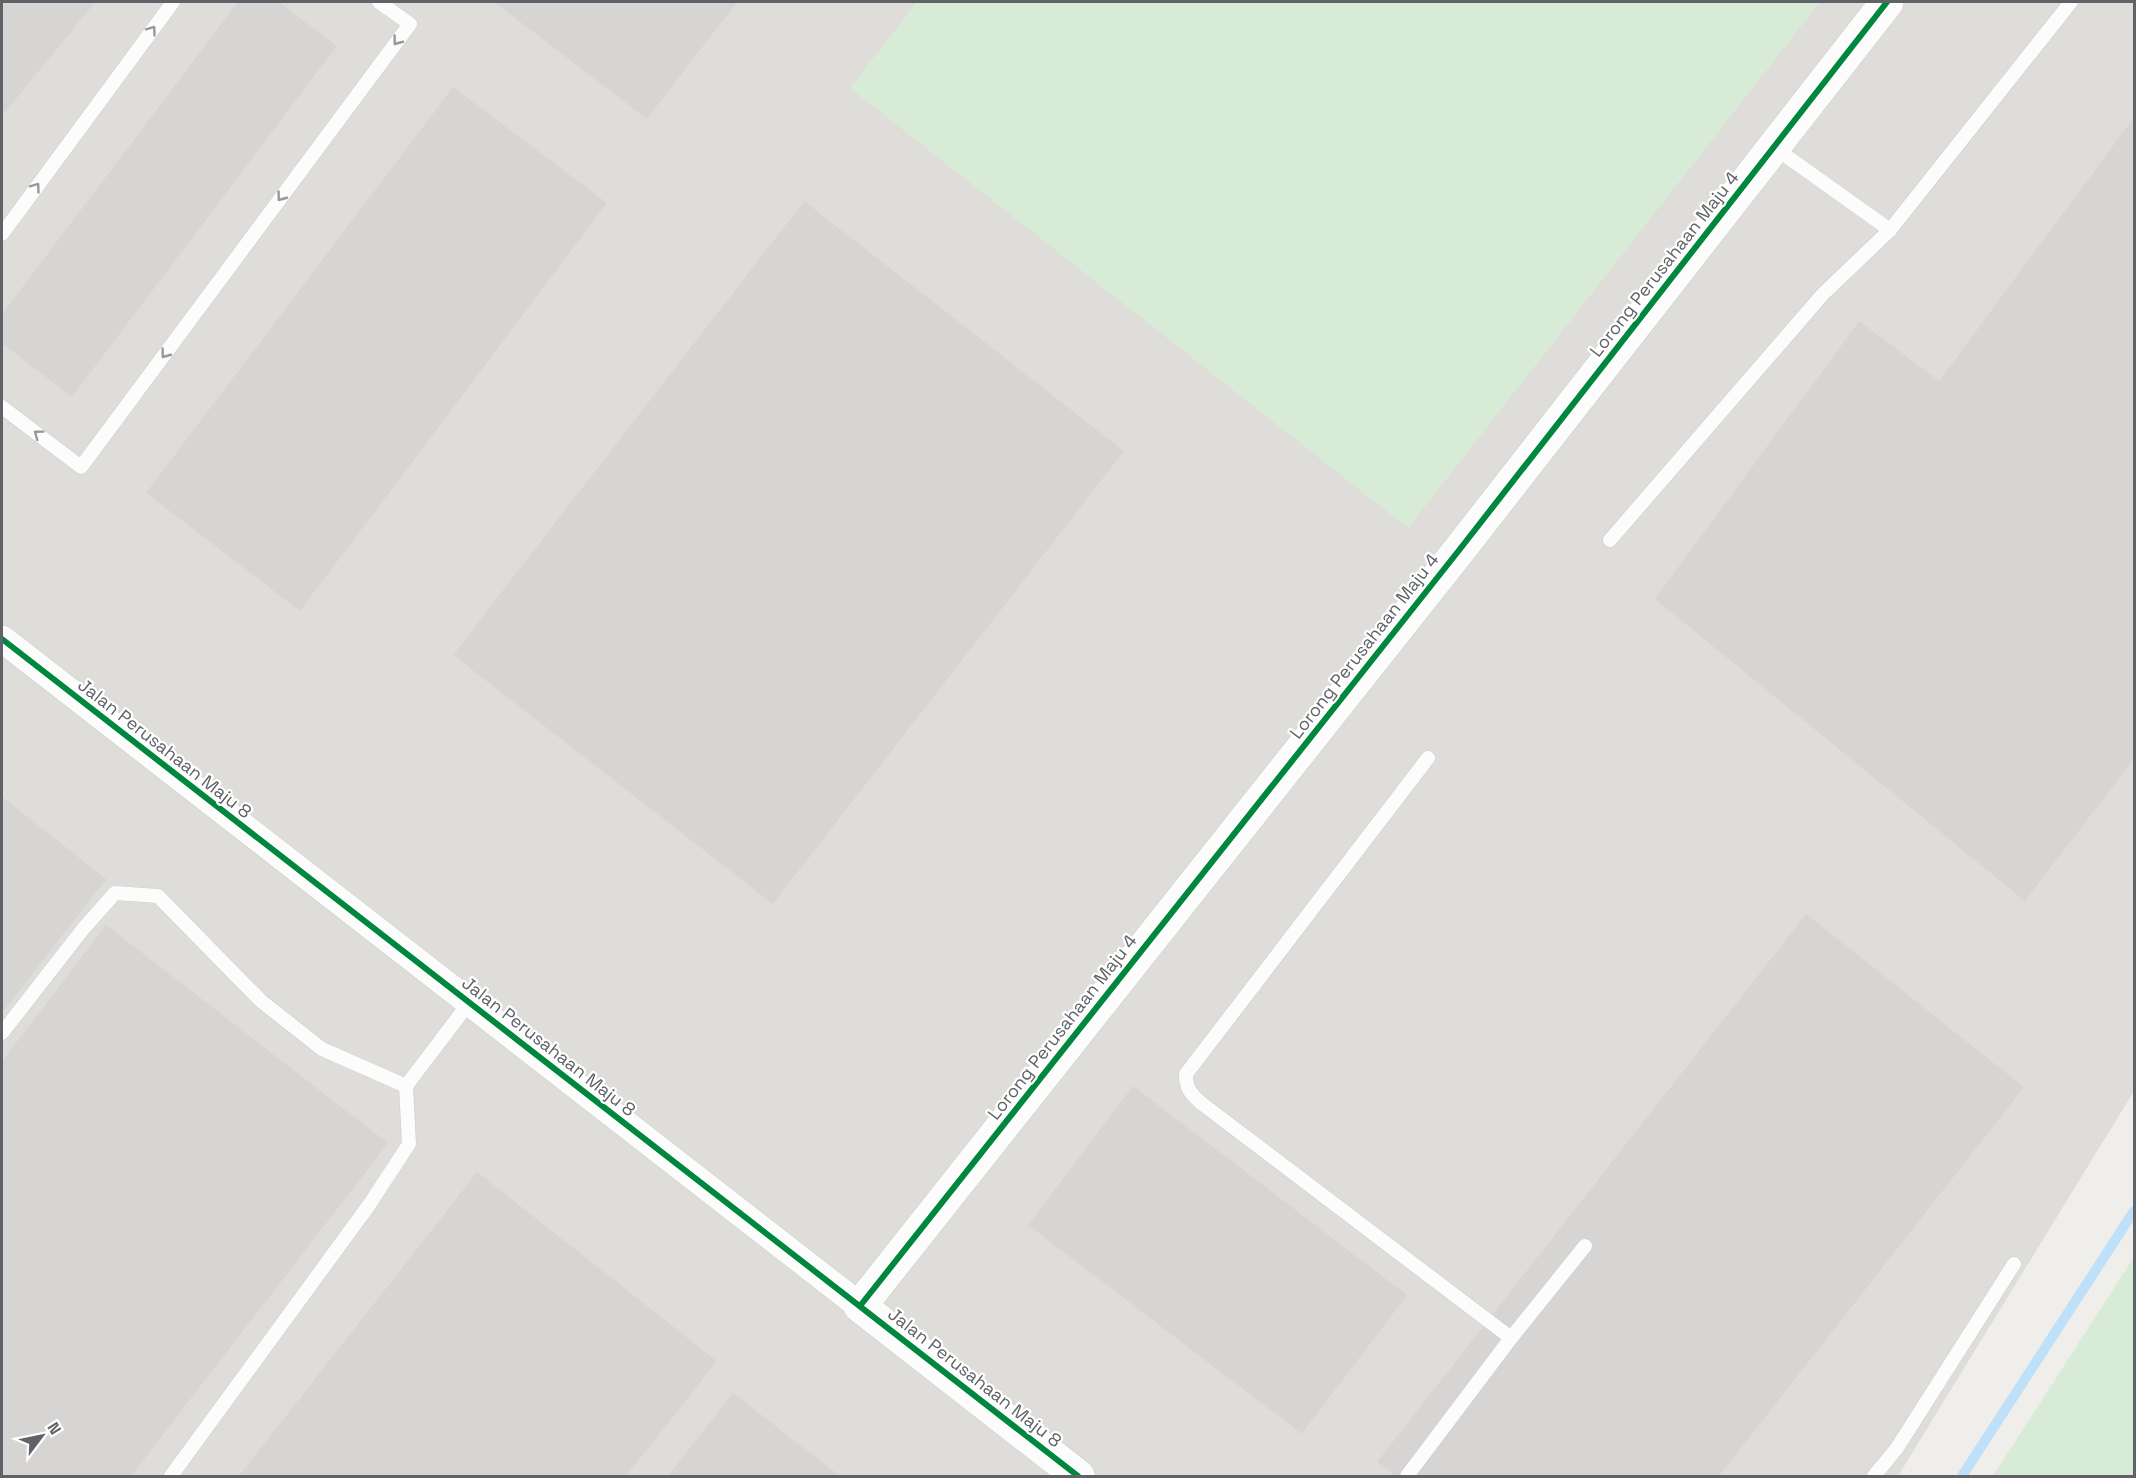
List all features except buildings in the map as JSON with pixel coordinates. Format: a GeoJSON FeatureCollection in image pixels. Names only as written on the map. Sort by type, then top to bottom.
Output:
{"type":"FeatureCollection","features":[{"type":"Feature","properties":{"kind":"street","name":"Lorong Perusahaan Maju 4"},"geometry":{"type":"LineString","coordinates":[[860,1306],[1468,540],[1887,2]]}},
{"type":"Feature","properties":{"kind":"street","name":"Jalan Perusahaan Maju 8"},"geometry":{"type":"LineString","coordinates":[[2,639],[1078,1476]]}},
{"type":"Feature","properties":{"kind":"lane"},"geometry":{"type":"LineString","coordinates":[[2,234],[173,2]]}},
{"type":"Feature","properties":{"kind":"lane"},"geometry":{"type":"LineString","coordinates":[[2,407],[81,467],[410,24],[379,2]]}},
{"type":"Feature","properties":{"kind":"lane"},"geometry":{"type":"LineString","coordinates":[[1610,540],[1823,294],[1890,230],[2071,2]]}},
{"type":"Feature","properties":{"kind":"lane"},"geometry":{"type":"LineString","coordinates":[[1775,148],[1890,230]]}},
{"type":"Feature","properties":{"kind":"lane"},"geometry":{"type":"LineString","coordinates":[[1428,758],[1186,1074],[1186,1083],[1188,1091],[1201,1103],[1511,1338]]}},
{"type":"Feature","properties":{"kind":"lane"},"geometry":{"type":"LineString","coordinates":[[2,1033],[83,929],[116,893],[158,896],[261,1001],[321,1049],[406,1086]]}},
{"type":"Feature","properties":{"kind":"lane"},"geometry":{"type":"LineString","coordinates":[[171,1476],[369,1205],[409,1144],[406,1086],[469,1003]]}},
{"type":"Feature","properties":{"kind":"lane"},"geometry":{"type":"LineString","coordinates":[[1407,1476],[1511,1338],[1585,1246]]}},
{"type":"Feature","properties":{"kind":"lane"},"geometry":{"type":"LineString","coordinates":[[1874,1476],[1897,1448],[2014,1264]]}},
{"type":"Feature","properties":{"kind":"shaded area"},"geometry":{"type":"Polygon","coordinates":[[[2,2],[2134,2],[2134,1091],[1898,1476],[2,1476],[2,2]]]}},
{"type":"Feature","properties":{"kind":"green space"},"geometry":{"type":"Polygon","coordinates":[[[917,2],[1820,2],[1408,528],[850,88],[917,2]]]}},
{"type":"Feature","properties":{"kind":"green space"},"geometry":{"type":"Polygon","coordinates":[[[2134,1257],[2134,1476],[1993,1476],[2134,1257]]]}},
{"type":"Feature","properties":{"kind":"waterway"},"geometry":{"type":"LineString","coordinates":[[1962,1476],[2134,1211]]}},
{"type":"Feature","properties":{"kind":"cycle path"},"geometry":{"type":"LineString","coordinates":[[860,1306],[1460,549],[1887,2]]}},
{"type":"Feature","properties":{"kind":"cycle path"},"geometry":{"type":"LineString","coordinates":[[2,639],[1078,1476]]}}]}
